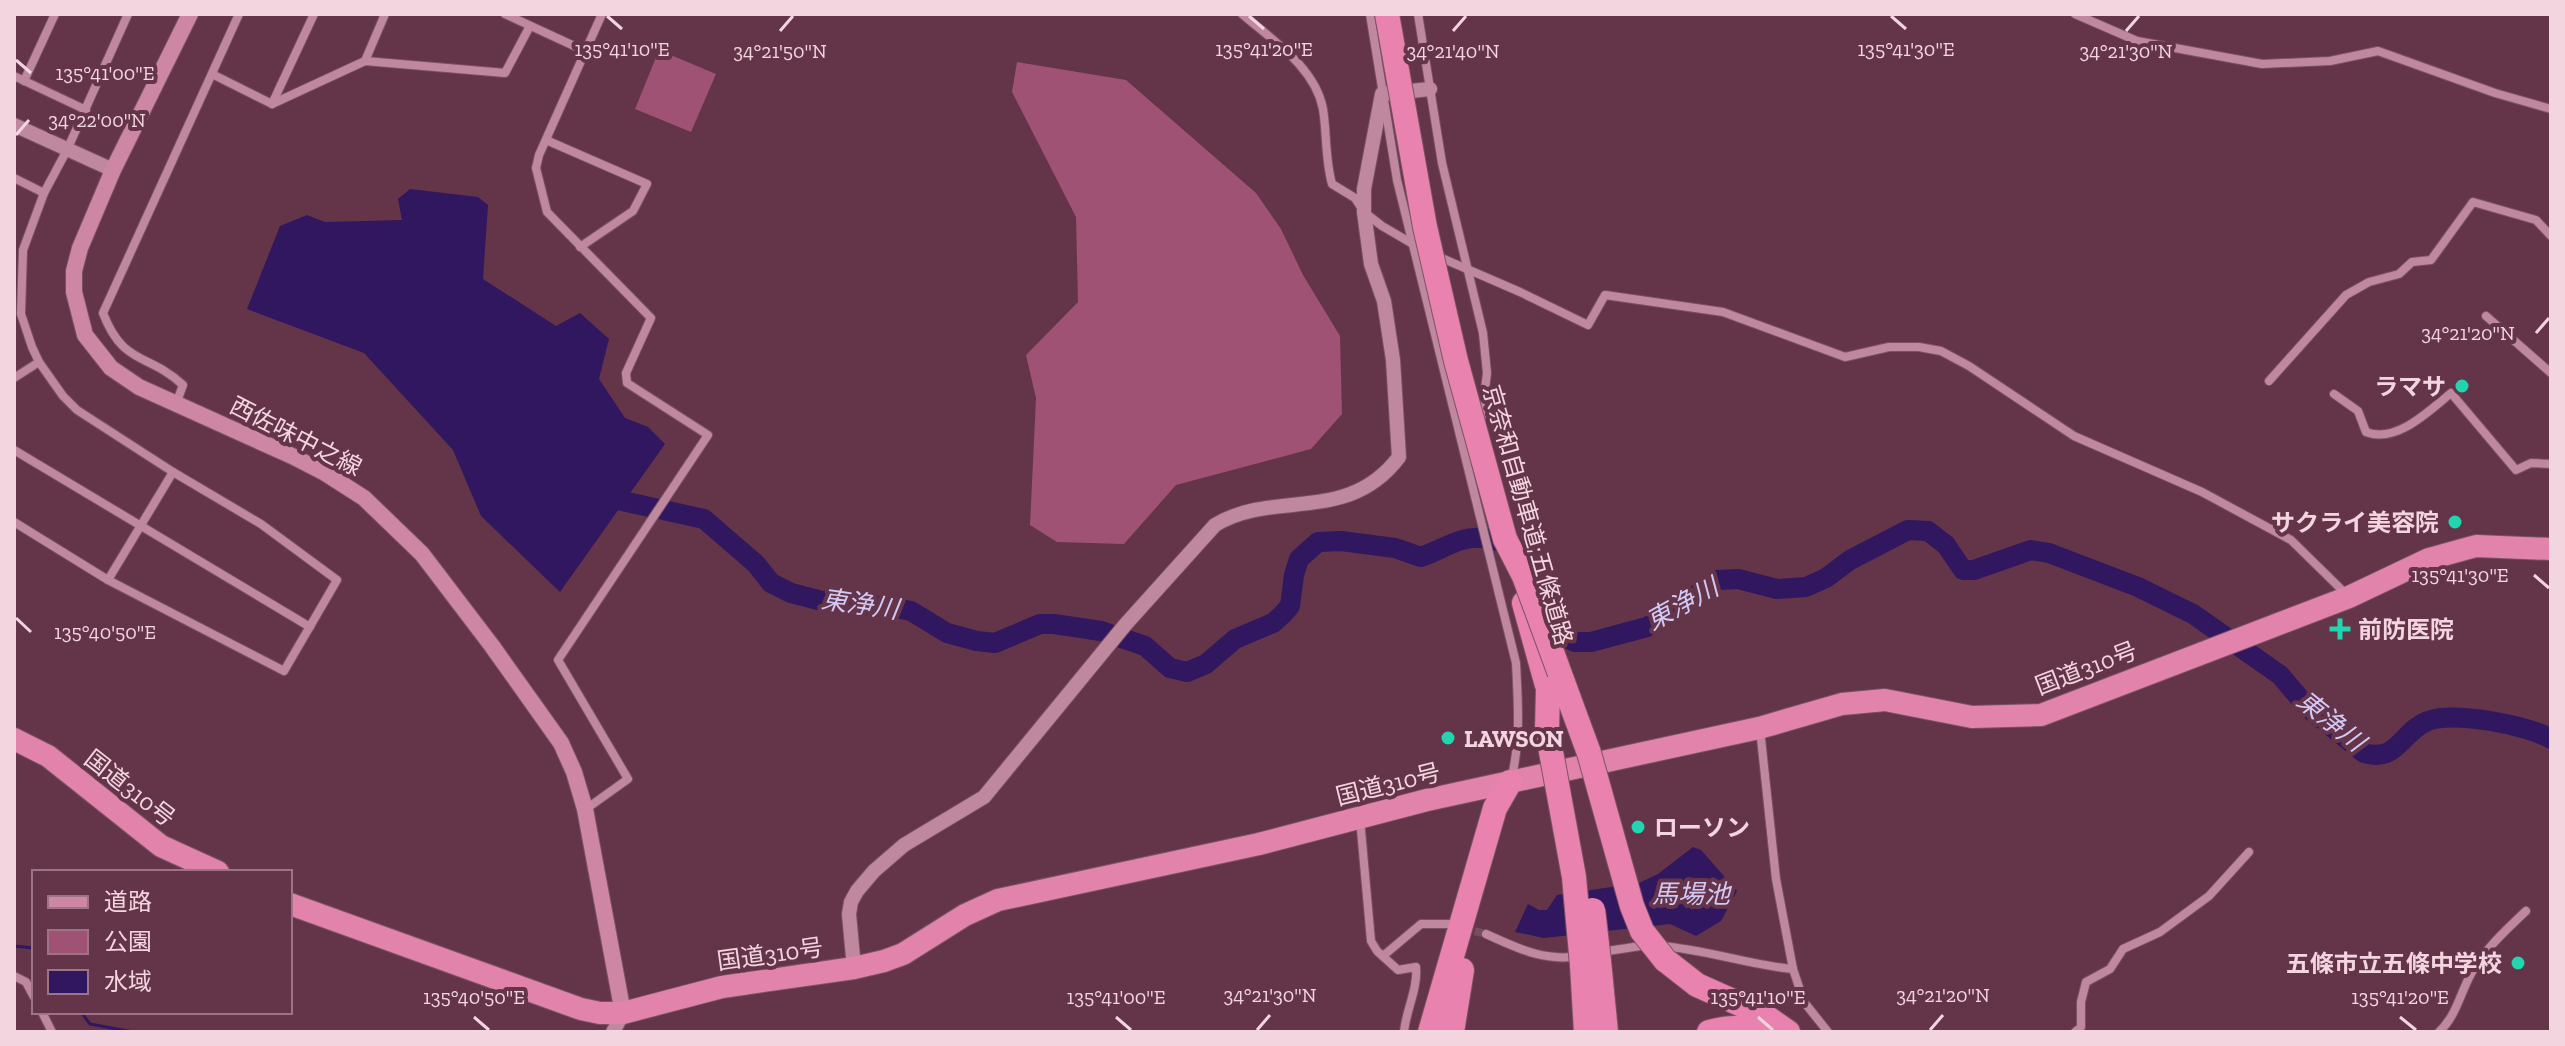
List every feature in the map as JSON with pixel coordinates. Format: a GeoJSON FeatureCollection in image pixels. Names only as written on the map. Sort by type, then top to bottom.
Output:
{"type":"FeatureCollection","features":[{"type":"Feature","properties":{"kind":"highway","name":"京奈和自動車道;五條道路"},"geometry":{"type":"LineString","coordinates":[[1387,14],[1409,144],[1443,305],[1548,689],[1547,730],[1591,963]]}},
{"type":"Feature","properties":{"kind":"highway"},"geometry":{"type":"LineString","coordinates":[[1505,539],[1524,576],[1589,753],[1632,906],[1642,931],[1665,960],[1697,985],[1762,1014],[1788,1032]]}},
{"type":"Feature","properties":{"kind":"highway","name":"国道310号"},"geometry":{"type":"LineString","coordinates":[[292,905],[618,1022],[722,987],[854,968],[903,954],[965,915],[998,900],[1259,844],[1427,800],[1759,728],[1842,704],[1885,700],[1972,717],[2041,715],[2349,597],[2429,559],[2476,546],[2551,549]]}},
{"type":"Feature","properties":{"kind":"highway","name":"国道310号"},"geometry":{"type":"LineString","coordinates":[[14,739],[48,756],[161,846],[214,870]]}},
{"type":"Feature","properties":{"kind":"highway"},"geometry":{"type":"LineString","coordinates":[[1443,1032],[1509,811],[1510,782]]}},
{"type":"Feature","properties":{"kind":"highway"},"geometry":{"type":"LineString","coordinates":[[1430,1032],[1495,808],[1510,782]]}},
{"type":"Feature","properties":{"kind":"highway"},"geometry":{"type":"LineString","coordinates":[[1586,1032],[1591,963]]}},
{"type":"Feature","properties":{"kind":"highway"},"geometry":{"type":"LineString","coordinates":[[1591,963],[1606,1032]]}},
{"type":"Feature","properties":{"kind":"highway"},"geometry":{"type":"LineString","coordinates":[[1452,1032],[1459,979]]}},
{"type":"Feature","properties":{"kind":"highway"},"geometry":{"type":"LineString","coordinates":[[1709,1032],[1726,1027],[1745,1027],[1761,1032]]}},
{"type":"Feature","properties":{"kind":"main road","name":"西佐味中之線"},"geometry":{"type":"LineString","coordinates":[[190,14],[113,170],[85,235],[74,271],[76,307],[85,335],[111,368],[139,387],[325,473],[364,498],[398,529],[457,599],[561,743],[574,772],[585,809],[618,1022]]}},
{"type":"Feature","properties":{"kind":"street"},"geometry":{"type":"LineString","coordinates":[[24,81],[55,14]]}},
{"type":"Feature","properties":{"kind":"street"},"geometry":{"type":"LineString","coordinates":[[14,522],[108,580],[284,671],[337,580],[261,524],[77,410],[39,362],[18,313],[18,248],[86,110],[128,14]]}},
{"type":"Feature","properties":{"kind":"street"},"geometry":{"type":"LineString","coordinates":[[176,404],[183,385],[174,377],[132,356],[110,332],[103,313],[239,14]]}},
{"type":"Feature","properties":{"kind":"street"},"geometry":{"type":"LineString","coordinates":[[272,104],[314,14]]}},
{"type":"Feature","properties":{"kind":"street"},"geometry":{"type":"LineString","coordinates":[[365,61],[385,14]]}},
{"type":"Feature","properties":{"kind":"street"},"geometry":{"type":"LineString","coordinates":[[505,14],[585,51]]}},
{"type":"Feature","properties":{"kind":"street"},"geometry":{"type":"LineString","coordinates":[[585,809],[628,779],[558,660],[708,435],[627,383],[626,373],[651,318],[547,212],[536,168],[602,14]]}},
{"type":"Feature","properties":{"kind":"street"},"geometry":{"type":"LineString","coordinates":[[1242,14],[1302,66],[1323,107],[1327,165],[1332,184],[1355,198],[1364,212],[1413,245],[1588,325],[1605,295],[1723,312],[1845,357],[1889,347],[1941,351],[1969,366],[2074,436],[2202,492],[2291,540],[2349,597]]}},
{"type":"Feature","properties":{"kind":"street"},"geometry":{"type":"LineString","coordinates":[[1370,14],[1397,180],[1479,502],[1516,663],[1519,710],[1516,760],[1510,782]]}},
{"type":"Feature","properties":{"kind":"street"},"geometry":{"type":"LineString","coordinates":[[1418,14],[1439,147],[1476,299],[1487,373],[1482,419],[1467,455]]}},
{"type":"Feature","properties":{"kind":"street"},"geometry":{"type":"LineString","coordinates":[[2075,14],[2137,41],[2262,64],[2330,61],[2378,51],[2495,93],[2551,109]]}},
{"type":"Feature","properties":{"kind":"street"},"geometry":{"type":"LineString","coordinates":[[272,104],[365,61],[505,73],[530,26]]}},
{"type":"Feature","properties":{"kind":"street"},"geometry":{"type":"LineString","coordinates":[[212,74],[272,104]]}},
{"type":"Feature","properties":{"kind":"street"},"geometry":{"type":"LineString","coordinates":[[14,76],[86,110]]}},
{"type":"Feature","properties":{"kind":"street"},"geometry":{"type":"LineString","coordinates":[[1382,94],[1430,89]]}},
{"type":"Feature","properties":{"kind":"street"},"geometry":{"type":"LineString","coordinates":[[854,968],[849,914],[857,891],[874,871],[904,845],[984,797],[1125,625],[1202,537],[1233,513],[1297,506],[1342,497],[1371,486],[1387,473],[1399,457],[1393,360],[1384,301],[1371,264],[1364,212],[1364,189],[1382,94]]}},
{"type":"Feature","properties":{"kind":"street"},"geometry":{"type":"LineString","coordinates":[[14,125],[113,170]]}},
{"type":"Feature","properties":{"kind":"street"},"geometry":{"type":"LineString","coordinates":[[546,140],[647,184],[633,211],[580,247]]}},
{"type":"Feature","properties":{"kind":"street"},"geometry":{"type":"LineString","coordinates":[[14,178],[44,193]]}},
{"type":"Feature","properties":{"kind":"street"},"geometry":{"type":"LineString","coordinates":[[2269,381],[2346,295],[2369,282],[2399,274],[2412,262],[2431,260],[2473,202],[2536,220],[2551,236]]}},
{"type":"Feature","properties":{"kind":"street"},"geometry":{"type":"LineString","coordinates":[[2486,316],[2551,373]]}},
{"type":"Feature","properties":{"kind":"street"},"geometry":{"type":"LineString","coordinates":[[14,378],[39,362]]}},
{"type":"Feature","properties":{"kind":"street"},"geometry":{"type":"LineString","coordinates":[[2334,394],[2358,411],[2366,432],[2377,436],[2397,431],[2451,393],[2516,470],[2531,463],[2551,464]]}},
{"type":"Feature","properties":{"kind":"street"},"geometry":{"type":"LineString","coordinates":[[14,450],[310,627]]}},
{"type":"Feature","properties":{"kind":"street"},"geometry":{"type":"LineString","coordinates":[[108,580],[173,472]]}},
{"type":"Feature","properties":{"kind":"street"},"geometry":{"type":"LineString","coordinates":[[1759,728],[1776,879],[1793,969],[1804,1002],[1828,1032]]}},
{"type":"Feature","properties":{"kind":"street"},"geometry":{"type":"LineString","coordinates":[[1360,818],[1371,941],[1398,970],[1416,967],[1417,979],[1405,1017],[1404,1032]]}},
{"type":"Feature","properties":{"kind":"street"},"geometry":{"type":"LineString","coordinates":[[2075,1032],[2081,1027],[2081,1002],[2086,982],[2110,969],[2123,949],[2160,932],[2209,896],[2249,852]]}},
{"type":"Feature","properties":{"kind":"street"},"geometry":{"type":"LineString","coordinates":[[2439,1032],[2459,1004],[2470,974],[2490,945],[2526,911]]}},
{"type":"Feature","properties":{"kind":"street"},"geometry":{"type":"LineString","coordinates":[[1383,956],[1421,924],[1448,924]]}},
{"type":"Feature","properties":{"kind":"street"},"geometry":{"type":"LineString","coordinates":[[1486,934],[1531,954],[1549,958],[1628,947],[1662,946],[1793,969]]}},
{"type":"Feature","properties":{"kind":"street"},"geometry":{"type":"LineString","coordinates":[[14,976],[26,982],[32,993]]}},
{"type":"Feature","properties":{"kind":"street"},"geometry":{"type":"LineString","coordinates":[[43,1014],[52,1032]]}},
{"type":"Feature","properties":{"kind":"green space"},"geometry":{"type":"Polygon","coordinates":[[[659,50],[716,74],[691,132],[635,109],[659,50]]]}},
{"type":"Feature","properties":{"kind":"green space"},"geometry":{"type":"Polygon","coordinates":[[[1017,62],[1126,80],[1256,193],[1281,229],[1303,275],[1340,336],[1342,414],[1311,449],[1176,485],[1124,544],[1057,542],[1030,525],[1036,398],[1026,355],[1078,302],[1076,217],[1012,92],[1017,62]]]}},
{"type":"Feature","properties":{"kind":"water"},"geometry":{"type":"Polygon","coordinates":[[[410,189],[478,197],[488,205],[483,279],[556,326],[580,313],[609,339],[599,379],[625,418],[648,427],[665,444],[560,592],[481,516],[453,450],[364,353],[247,309],[280,226],[307,215],[325,222],[402,220],[398,199],[410,189]]]}},
{"type":"Feature","properties":{"kind":"water","name":"馬場池"},"geometry":{"type":"Polygon","coordinates":[[[1693,847],[1701,850],[1737,891],[1721,921],[1696,936],[1670,924],[1544,938],[1515,932],[1528,904],[1539,910],[1547,910],[1557,895],[1639,883],[1658,874],[1693,847]]]}},
{"type":"Feature","properties":{"kind":"waterway","name":"東浄川"},"geometry":{"type":"LineString","coordinates":[[600,496],[704,519],[756,564],[771,583],[791,593],[826,602],[911,611],[947,633],[977,641],[995,643],[1040,624],[1101,631],[1145,646],[1170,668],[1187,672],[1206,664],[1235,639],[1273,623],[1282,615],[1290,606],[1299,559],[1318,542],[1341,541],[1395,548],[1421,557],[1471,538],[1491,539],[1510,545],[1536,556],[1559,623],[1569,639],[1591,642],[1647,627],[1718,580],[1738,579],[1777,589],[1806,587],[1908,530],[1928,531],[1946,545],[1963,570],[1974,570],[2031,550],[2049,553],[2138,587],[2193,614],[2280,675],[2308,708],[2364,753],[2385,754],[2419,726],[2440,718],[2490,721],[2526,729],[2551,739]]}},
{"type":"Feature","properties":{"kind":"waterway"},"geometry":{"type":"LineString","coordinates":[[14,946],[32,948]]}},
{"type":"Feature","properties":{"kind":"waterway"},"geometry":{"type":"LineString","coordinates":[[82,1014],[90,1024],[133,1032]]}},
{"type":"Feature","properties":{"kind":"tunnel"},"geometry":{"type":"LineString","coordinates":[[1463,928],[1486,934]]}},
{"type":"Feature","properties":{"kind":"place","name":"ラマサ"},"geometry":{"type":"Point","coordinates":[2462,386]}},
{"type":"Feature","properties":{"kind":"place","name":"サクライ美容院"},"geometry":{"type":"Point","coordinates":[2455,522]}},
{"type":"Feature","properties":{"kind":"place","name":"前防医院"},"geometry":{"type":"Point","coordinates":[2340,629]}},
{"type":"Feature","properties":{"kind":"place","name":"LAWSON"},"geometry":{"type":"Point","coordinates":[1448,738]}},
{"type":"Feature","properties":{"kind":"place","name":"ローソン"},"geometry":{"type":"Point","coordinates":[1638,827]}},
{"type":"Feature","properties":{"kind":"place","name":"五條市立五條中学校"},"geometry":{"type":"Point","coordinates":[2518,963]}}]}
